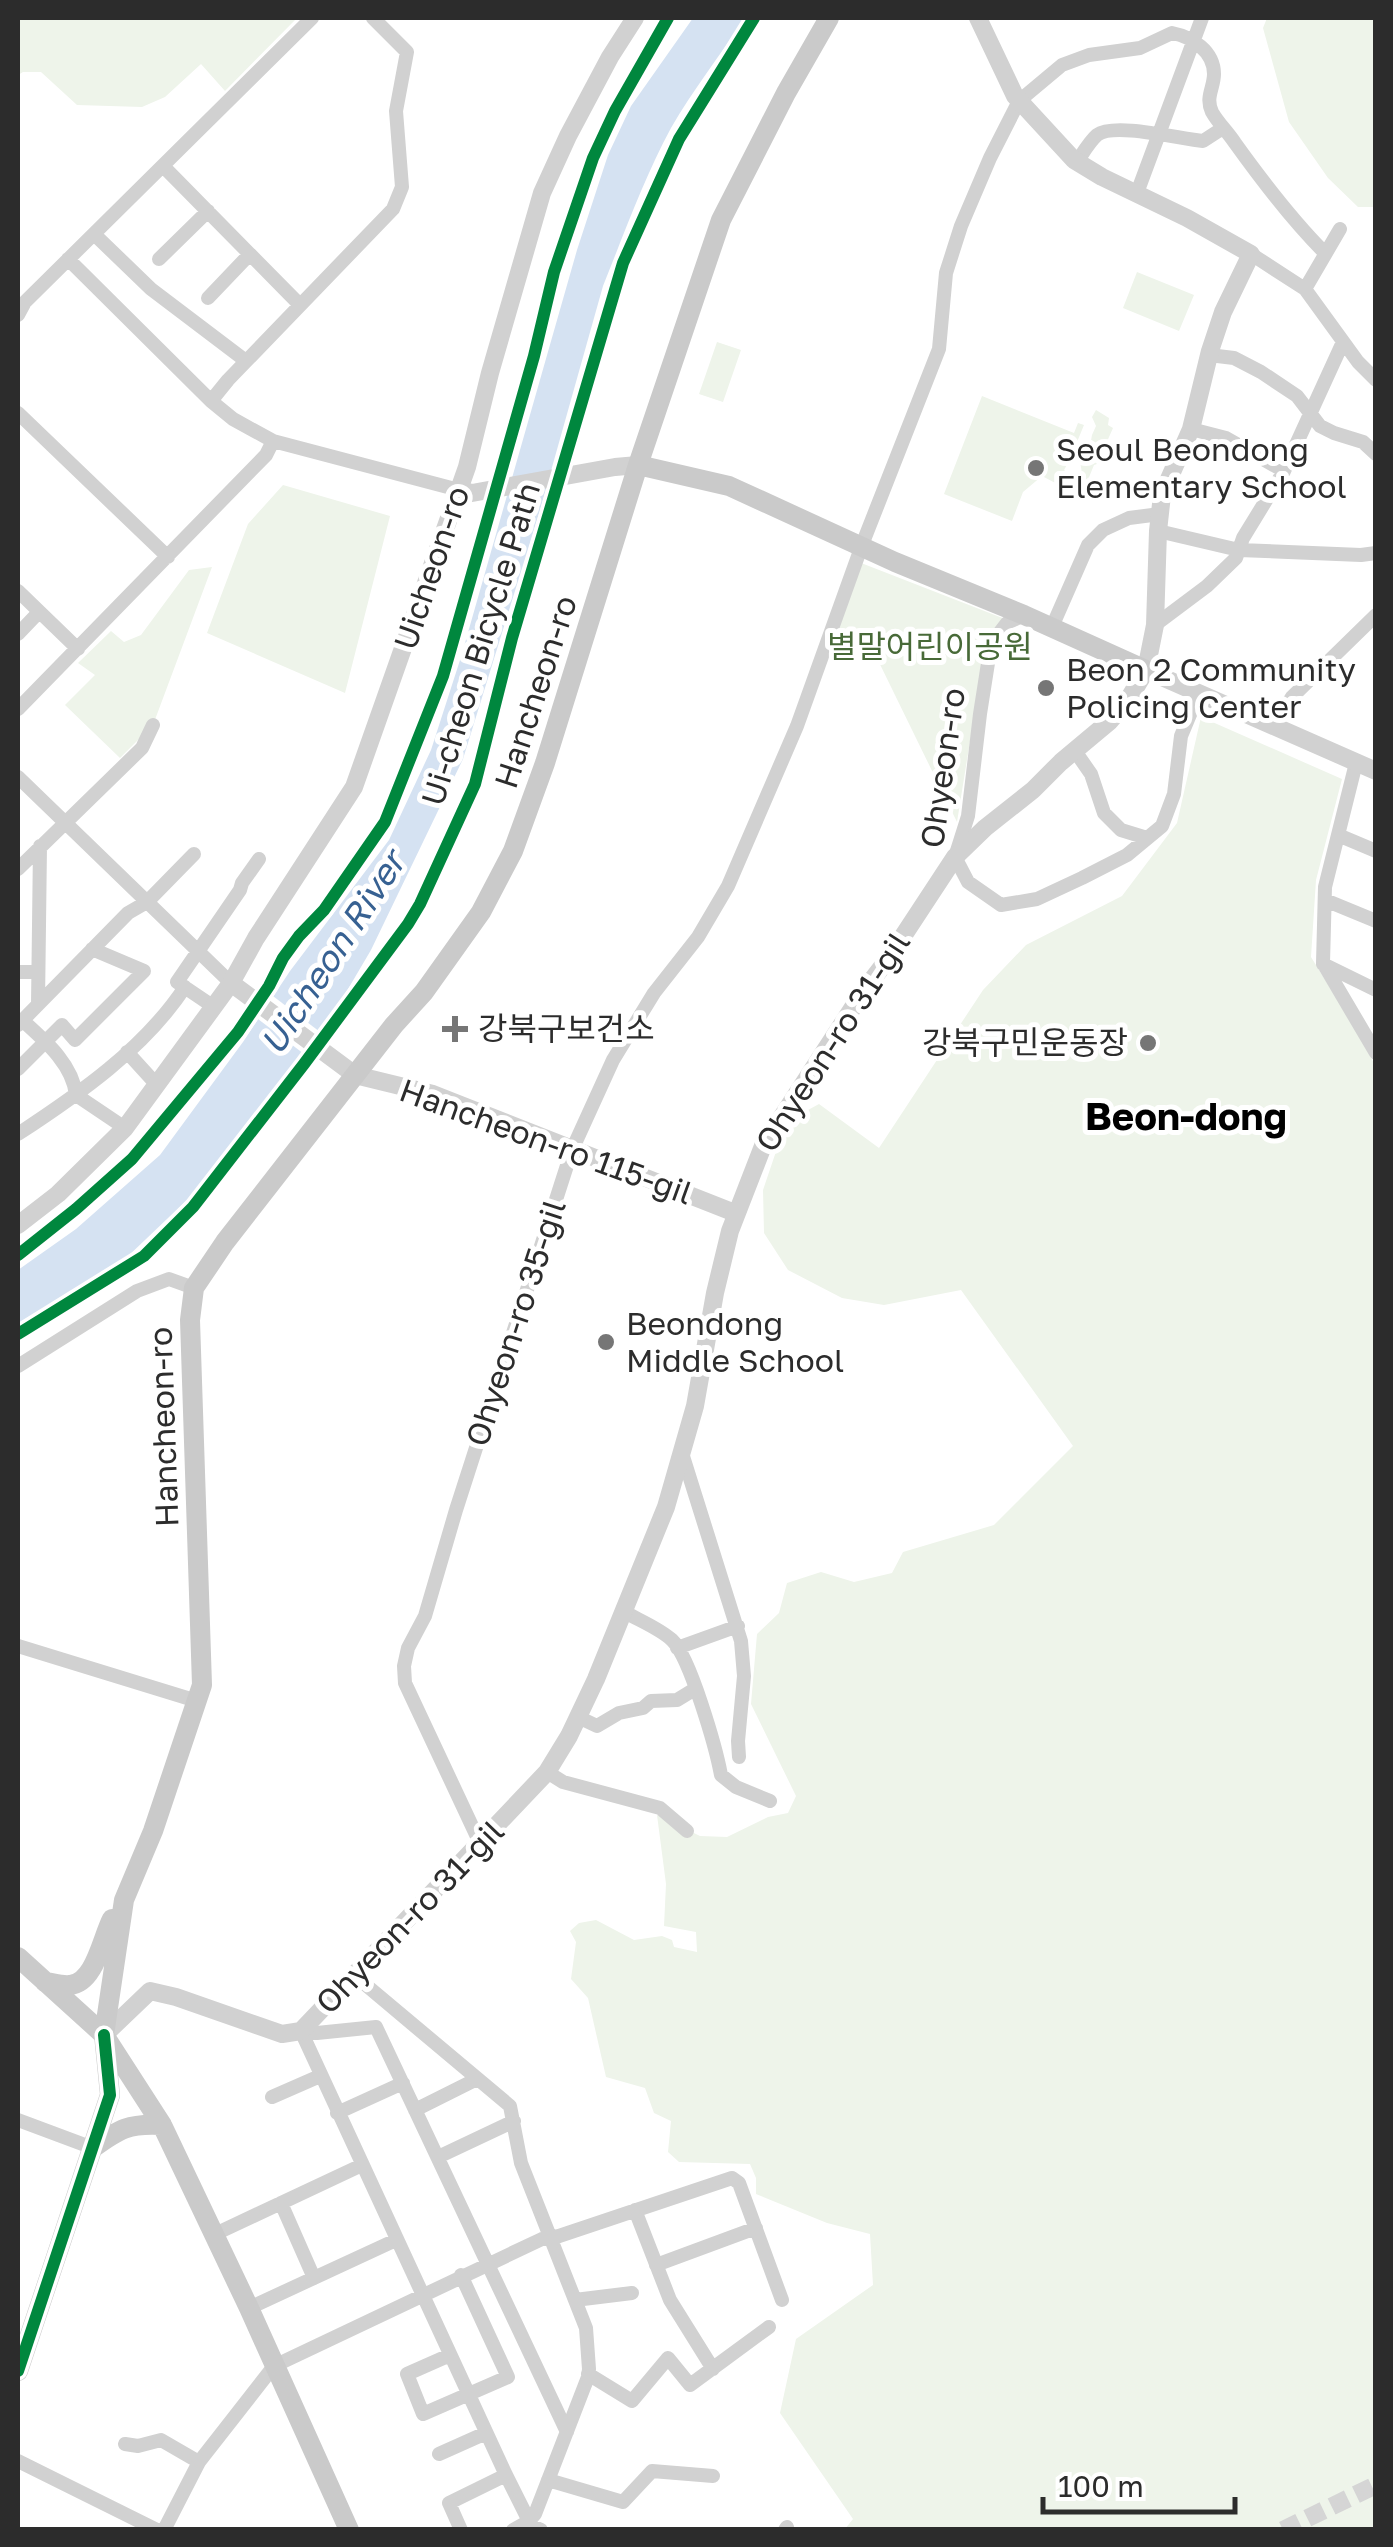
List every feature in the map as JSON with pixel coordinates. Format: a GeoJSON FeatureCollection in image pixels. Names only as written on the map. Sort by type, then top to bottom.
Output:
{"type":"FeatureCollection","features":[{"type":"Feature","properties":{"kind":"main road","name":"Hancheon-ro"},"geometry":{"type":"LineString","coordinates":[[18,2371],[110,2095],[104,2035],[124,1900],[153,1831],[202,1685],[190,1320],[194,1288],[225,1242],[424,992],[481,912],[513,851],[567,698],[638,465],[721,220],[828,18]]}},
{"type":"Feature","properties":{"kind":"main road"},"geometry":{"type":"LineString","coordinates":[[638,465],[729,486],[1146,670]]}},
{"type":"Feature","properties":{"kind":"main road"},"geometry":{"type":"LineString","coordinates":[[45,1982],[72,1985],[86,1979],[124,1900]]}},
{"type":"Feature","properties":{"kind":"main road"},"geometry":{"type":"LineString","coordinates":[[18,1956],[104,2035],[162,2125],[349,2530]]}},
{"type":"Feature","properties":{"kind":"main road"},"geometry":{"type":"LineString","coordinates":[[93,2148],[125,2127],[162,2125]]}},
{"type":"Feature","properties":{"kind":"street"},"geometry":{"type":"LineString","coordinates":[[18,315],[25,302],[312,18]]}},
{"type":"Feature","properties":{"kind":"street"},"geometry":{"type":"LineString","coordinates":[[211,401],[393,209],[402,187],[396,111],[406,52],[373,18]]}},
{"type":"Feature","properties":{"kind":"street","name":"Uicheon-ro"},"geometry":{"type":"LineString","coordinates":[[20,1221],[58,1194],[125,1128],[231,983],[354,787],[468,467],[490,374],[542,193],[568,136],[634,18]]}},
{"type":"Feature","properties":{"kind":"street"},"geometry":{"type":"LineString","coordinates":[[978,18],[1019,101],[1077,162],[1251,254],[1306,289],[1376,380]]}},
{"type":"Feature","properties":{"kind":"street"},"geometry":{"type":"LineString","coordinates":[[1137,193],[1202,18]]}},
{"type":"Feature","properties":{"kind":"street"},"geometry":{"type":"LineString","coordinates":[[1019,101],[1075,59],[1134,49],[1172,33],[1193,40],[1212,65],[1208,100],[1215,118],[1296,224],[1325,253]]}},
{"type":"Feature","properties":{"kind":"street","name":"Ohyeon-ro 35-gil"},"geometry":{"type":"LineString","coordinates":[[480,1842],[404,1683],[408,1648],[425,1616],[572,1150],[613,1060],[654,994],[698,937],[728,886],[797,726],[938,349],[946,273],[961,226],[1019,101]]}},
{"type":"Feature","properties":{"kind":"street"},"geometry":{"type":"LineString","coordinates":[[1077,162],[1095,138],[1107,130],[1203,140],[1223,128]]}},
{"type":"Feature","properties":{"kind":"street"},"geometry":{"type":"LineString","coordinates":[[163,166],[300,305]]}},
{"type":"Feature","properties":{"kind":"street"},"geometry":{"type":"LineString","coordinates":[[159,260],[208,211]]}},
{"type":"Feature","properties":{"kind":"street"},"geometry":{"type":"LineString","coordinates":[[1306,289],[1340,229]]}},
{"type":"Feature","properties":{"kind":"street"},"geometry":{"type":"LineString","coordinates":[[94,234],[151,289],[246,361]]}},
{"type":"Feature","properties":{"kind":"street"},"geometry":{"type":"LineString","coordinates":[[208,298],[250,254]]}},
{"type":"Feature","properties":{"kind":"street"},"geometry":{"type":"LineString","coordinates":[[1251,254],[1223,312],[1191,429],[1162,496],[1155,625],[1146,670],[1376,771]]}},
{"type":"Feature","properties":{"kind":"street"},"geometry":{"type":"LineString","coordinates":[[68,259],[211,401],[233,419],[273,441],[472,493],[638,465]]}},
{"type":"Feature","properties":{"kind":"street"},"geometry":{"type":"LineString","coordinates":[[1155,625],[1208,586],[1236,558],[1284,472],[1344,342]]}},
{"type":"Feature","properties":{"kind":"street"},"geometry":{"type":"LineString","coordinates":[[1209,355],[1234,358],[1261,372],[1297,396],[1320,426],[1363,442],[1376,454]]}},
{"type":"Feature","properties":{"kind":"street"},"geometry":{"type":"LineString","coordinates":[[18,413],[168,557]]}},
{"type":"Feature","properties":{"kind":"street"},"geometry":{"type":"LineString","coordinates":[[1191,429],[1226,438],[1284,472]]}},
{"type":"Feature","properties":{"kind":"street"},"geometry":{"type":"LineString","coordinates":[[18,709],[266,455],[273,441]]}},
{"type":"Feature","properties":{"kind":"street"},"geometry":{"type":"LineString","coordinates":[[1052,627],[1088,544],[1104,530],[1129,518],[1159,523],[1239,550],[1360,556],[1376,552]]}},
{"type":"Feature","properties":{"kind":"street"},"geometry":{"type":"LineString","coordinates":[[18,591],[78,648]]}},
{"type":"Feature","properties":{"kind":"street"},"geometry":{"type":"LineString","coordinates":[[18,634],[39,612]]}},
{"type":"Feature","properties":{"kind":"street","name":"Ohyeon-ro"},"geometry":{"type":"LineString","coordinates":[[1024,614],[1007,623],[992,644],[968,816],[955,857],[968,882],[1001,905],[1037,899],[1127,855],[1162,826],[1174,794],[1180,736],[1199,694]]}},
{"type":"Feature","properties":{"kind":"street"},"geometry":{"type":"LineString","coordinates":[[1273,727],[1292,697],[1376,615]]}},
{"type":"Feature","properties":{"kind":"street","name":"Ohyeon-ro 31-gil"},"geometry":{"type":"LineString","coordinates":[[104,2035],[150,1991],[282,2034],[301,2031],[546,1772],[596,1679],[666,1507],[695,1406],[715,1294],[736,1213],[770,1132],[955,857],[1110,721],[1146,670]]}},
{"type":"Feature","properties":{"kind":"street"},"geometry":{"type":"LineString","coordinates":[[18,868],[142,748],[153,726]]}},
{"type":"Feature","properties":{"kind":"street"},"geometry":{"type":"LineString","coordinates":[[1075,752],[1091,774],[1104,813],[1121,830],[1148,838]]}},
{"type":"Feature","properties":{"kind":"street"},"geometry":{"type":"LineString","coordinates":[[1356,763],[1324,900],[1323,964],[1375,1050]]}},
{"type":"Feature","properties":{"kind":"street"},"geometry":{"type":"LineString","coordinates":[[18,777],[231,983],[355,1075]]}},
{"type":"Feature","properties":{"kind":"street"},"geometry":{"type":"LineString","coordinates":[[1338,835],[1376,851]]}},
{"type":"Feature","properties":{"kind":"street"},"geometry":{"type":"LineString","coordinates":[[38,1004],[40,846]]}},
{"type":"Feature","properties":{"kind":"street"},"geometry":{"type":"LineString","coordinates":[[125,1128],[76,1095],[74,1083],[46,1041],[20,1022],[128,912],[147,902],[194,854]]}},
{"type":"Feature","properties":{"kind":"street"},"geometry":{"type":"LineString","coordinates":[[18,1134],[76,1095],[166,1016],[198,950],[260,859]]}},
{"type":"Feature","properties":{"kind":"street"},"geometry":{"type":"LineString","coordinates":[[1324,900],[1376,921]]}},
{"type":"Feature","properties":{"kind":"street"},"geometry":{"type":"LineString","coordinates":[[18,1069],[62,1025],[75,1040],[144,971],[92,949]]}},
{"type":"Feature","properties":{"kind":"street"},"geometry":{"type":"LineString","coordinates":[[1323,964],[1376,990]]}},
{"type":"Feature","properties":{"kind":"street"},"geometry":{"type":"LineString","coordinates":[[18,972],[38,972]]}},
{"type":"Feature","properties":{"kind":"street"},"geometry":{"type":"LineString","coordinates":[[182,984],[214,1007]]}},
{"type":"Feature","properties":{"kind":"street"},"geometry":{"type":"LineString","coordinates":[[127,1052],[156,1085]]}},
{"type":"Feature","properties":{"kind":"street","name":"Hancheon-ro 115-gil"},"geometry":{"type":"LineString","coordinates":[[355,1075],[433,1094],[736,1213]]}},
{"type":"Feature","properties":{"kind":"street"},"geometry":{"type":"LineString","coordinates":[[18,1366],[137,1291],[169,1279],[194,1288]]}},
{"type":"Feature","properties":{"kind":"street"},"geometry":{"type":"LineString","coordinates":[[682,1451],[738,1626],[744,1676],[739,1758]]}},
{"type":"Feature","properties":{"kind":"street"},"geometry":{"type":"LineString","coordinates":[[623,1610],[672,1640],[684,1658],[716,1750],[720,1775],[736,1787],[770,1801]]}},
{"type":"Feature","properties":{"kind":"street"},"geometry":{"type":"LineString","coordinates":[[678,1648],[738,1626]]}},
{"type":"Feature","properties":{"kind":"street"},"geometry":{"type":"LineString","coordinates":[[18,1646],[197,1700]]}},
{"type":"Feature","properties":{"kind":"street"},"geometry":{"type":"LineString","coordinates":[[578,1717],[597,1726],[619,1713],[643,1708],[652,1701],[678,1700],[695,1689]]}},
{"type":"Feature","properties":{"kind":"street"},"geometry":{"type":"LineString","coordinates":[[546,1772],[563,1782],[660,1808],[687,1831]]}},
{"type":"Feature","properties":{"kind":"street"},"geometry":{"type":"LineString","coordinates":[[354,1975],[510,2106],[520,2163],[586,2328],[588,2374],[536,2514],[535,2526]]}},
{"type":"Feature","properties":{"kind":"street"},"geometry":{"type":"LineString","coordinates":[[301,2031],[317,2033],[376,2026],[567,2432]]}},
{"type":"Feature","properties":{"kind":"street"},"geometry":{"type":"LineString","coordinates":[[301,2031],[506,2475],[535,2526]]}},
{"type":"Feature","properties":{"kind":"street"},"geometry":{"type":"LineString","coordinates":[[272,2097],[320,2076]]}},
{"type":"Feature","properties":{"kind":"street"},"geometry":{"type":"LineString","coordinates":[[415,2110],[478,2078]]}},
{"type":"Feature","properties":{"kind":"street"},"geometry":{"type":"LineString","coordinates":[[337,2112],[402,2083]]}},
{"type":"Feature","properties":{"kind":"street"},"geometry":{"type":"LineString","coordinates":[[18,2120],[93,2148]]}},
{"type":"Feature","properties":{"kind":"street"},"geometry":{"type":"LineString","coordinates":[[438,2157],[514,2120]]}},
{"type":"Feature","properties":{"kind":"street"},"geometry":{"type":"LineString","coordinates":[[213,2234],[362,2165]]}},
{"type":"Feature","properties":{"kind":"street"},"geometry":{"type":"LineString","coordinates":[[18,2461],[160,2530],[199,2462],[274,2366],[542,2239],[732,2178],[739,2183],[782,2300]]}},
{"type":"Feature","properties":{"kind":"street"},"geometry":{"type":"LineString","coordinates":[[281,2203],[314,2278]]}},
{"type":"Feature","properties":{"kind":"street"},"geometry":{"type":"LineString","coordinates":[[636,2210],[670,2300],[712,2369]]}},
{"type":"Feature","properties":{"kind":"street"},"geometry":{"type":"LineString","coordinates":[[656,2264],[756,2228]]}},
{"type":"Feature","properties":{"kind":"street"},"geometry":{"type":"LineString","coordinates":[[249,2308],[396,2240]]}},
{"type":"Feature","properties":{"kind":"street"},"geometry":{"type":"LineString","coordinates":[[450,2356],[407,2374],[423,2414],[508,2377],[461,2275]]}},
{"type":"Feature","properties":{"kind":"street"},"geometry":{"type":"LineString","coordinates":[[575,2300],[632,2293]]}},
{"type":"Feature","properties":{"kind":"street"},"geometry":{"type":"LineString","coordinates":[[588,2374],[632,2401],[668,2358],[690,2385],[769,2328]]}},
{"type":"Feature","properties":{"kind":"street"},"geometry":{"type":"LineString","coordinates":[[438,2454],[486,2432]]}},
{"type":"Feature","properties":{"kind":"street"},"geometry":{"type":"LineString","coordinates":[[126,2444],[138,2446],[161,2440],[199,2462]]}},
{"type":"Feature","properties":{"kind":"street"},"geometry":{"type":"LineString","coordinates":[[548,2480],[623,2502],[652,2471],[713,2476]]}},
{"type":"Feature","properties":{"kind":"street"},"geometry":{"type":"LineString","coordinates":[[461,2530],[449,2503],[506,2475]]}},
{"type":"Feature","properties":{"kind":"street"},"geometry":{"type":"LineString","coordinates":[[513,2530],[535,2526]]}},
{"type":"Feature","properties":{"kind":"green space"},"geometry":{"type":"Polygon","coordinates":[[[18,18],[297,18],[225,91],[201,64],[165,97],[142,107],[77,105],[41,72],[18,75],[18,18]]]}},
{"type":"Feature","properties":{"kind":"green space"},"geometry":{"type":"Polygon","coordinates":[[[1267,18],[1375,18],[1375,207],[1358,207],[1328,178],[1289,122],[1263,28],[1267,18]]]}},
{"type":"Feature","properties":{"kind":"green space"},"geometry":{"type":"Polygon","coordinates":[[[1137,272],[1194,295],[1179,331],[1123,308],[1137,272]]]}},
{"type":"Feature","properties":{"kind":"green space"},"geometry":{"type":"Polygon","coordinates":[[[717,342],[741,350],[723,402],[699,394],[717,342]]]}},
{"type":"Feature","properties":{"kind":"green space"},"geometry":{"type":"Polygon","coordinates":[[[982,396],[1074,433],[1078,423],[1084,425],[1077,442],[1079,451],[1064,470],[1069,474],[1063,487],[1042,476],[1023,492],[1012,521],[944,494],[982,396]]]}},
{"type":"Feature","properties":{"kind":"green space"},"geometry":{"type":"Polygon","coordinates":[[[1096,410],[1109,418],[1108,425],[1113,428],[1079,494],[1068,488],[1072,480],[1083,480],[1080,461],[1089,451],[1096,410]]]}},
{"type":"Feature","properties":{"kind":"green space"},"geometry":{"type":"Polygon","coordinates":[[[283,485],[390,516],[345,693],[207,633],[248,524],[283,485]]]}},
{"type":"Feature","properties":{"kind":"green space","name":"별말어린이공원"},"geometry":{"type":"Polygon","coordinates":[[[856,561],[1005,619],[984,654],[957,822],[872,648],[831,632],[856,561]]]}},
{"type":"Feature","properties":{"kind":"green space"},"geometry":{"type":"Polygon","coordinates":[[[212,567],[153,725],[120,758],[65,705],[95,675],[78,663],[111,631],[124,642],[141,635],[189,570],[212,567]]]}},
{"type":"Feature","properties":{"kind":"green space"},"geometry":{"type":"Polygon","coordinates":[[[1201,717],[1342,779],[1316,880],[1311,957],[1376,1067],[1375,2529],[845,2529],[853,2519],[780,2413],[796,2339],[873,2285],[870,2234],[827,2223],[756,2194],[756,2178],[750,2164],[679,2162],[668,2152],[671,2121],[654,2113],[645,2088],[606,2077],[588,1998],[571,1979],[576,1942],[570,1931],[579,1923],[596,1920],[634,1940],[662,1936],[672,1940],[674,1947],[697,1952],[696,1932],[664,1926],[666,1884],[657,1815],[700,1836],[727,1837],[768,1817],[788,1813],[796,1796],[751,1704],[757,1634],[779,1613],[787,1583],[821,1572],[854,1582],[892,1573],[903,1552],[994,1525],[1073,1446],[961,1290],[884,1305],[842,1298],[788,1270],[764,1233],[763,1190],[786,1122],[819,1104],[879,1148],[983,990],[1026,945],[1122,896],[1177,823],[1201,717]]]}},
{"type":"Feature","properties":{"kind":"water","name":"Uicheon River"},"geometry":{"type":"Polygon","coordinates":[[[693,18],[745,18],[671,128],[627,226],[603,286],[540,510],[463,759],[371,950],[302,1057],[188,1199],[124,1260],[18,1324],[18,1270],[76,1229],[160,1155],[290,971],[389,840],[431,750],[461,657],[577,250],[608,155],[631,106],[693,18]]]}},
{"type":"Feature","properties":{"kind":"pier"},"geometry":{"type":"Polygon","coordinates":[[[269,993],[324,1035],[308,1057],[254,1016],[269,993]]]}},
{"type":"Feature","properties":{"kind":"tunnel"},"geometry":{"type":"LineString","coordinates":[[1283,2530],[1376,2485]]}},
{"type":"Feature","properties":{"kind":"cycle path","name":"Ui-cheon Bicycle Path"},"geometry":{"type":"LineString","coordinates":[[18,1255],[132,1159],[238,1032],[283,958],[324,910],[385,822],[443,676],[554,272],[593,158],[668,18]]}},
{"type":"Feature","properties":{"kind":"cycle path","name":"Ui-cheon Bicycle Path"},"geometry":{"type":"LineString","coordinates":[[18,1334],[144,1256],[193,1207],[304,1064],[420,904],[475,784],[512,638],[623,263],[679,139],[754,18]]}},
{"type":"Feature","properties":{"kind":"cycle path"},"geometry":{"type":"LineString","coordinates":[[18,2371],[110,2095],[104,2035]]}},
{"type":"Feature","properties":{"kind":"place","name":"Seoul Beondong Elementary School"},"geometry":{"type":"Point","coordinates":[1036,468]}},
{"type":"Feature","properties":{"kind":"place","name":"Beon 2 Community Policing Center"},"geometry":{"type":"Point","coordinates":[1046,688]}},
{"type":"Feature","properties":{"kind":"place","name":"강북구보건소"},"geometry":{"type":"Point","coordinates":[455,1029]}},
{"type":"Feature","properties":{"kind":"place","name":"강북구민운동장"},"geometry":{"type":"Point","coordinates":[1148,1043]}},
{"type":"Feature","properties":{"kind":"place","name":"Beondong Middle School"},"geometry":{"type":"Point","coordinates":[606,1342]}},
{"type":"Feature","properties":{"kind":"district","name":"Beon-dong"},"geometry":{"type":"Point","coordinates":[1186,1117]}}]}
